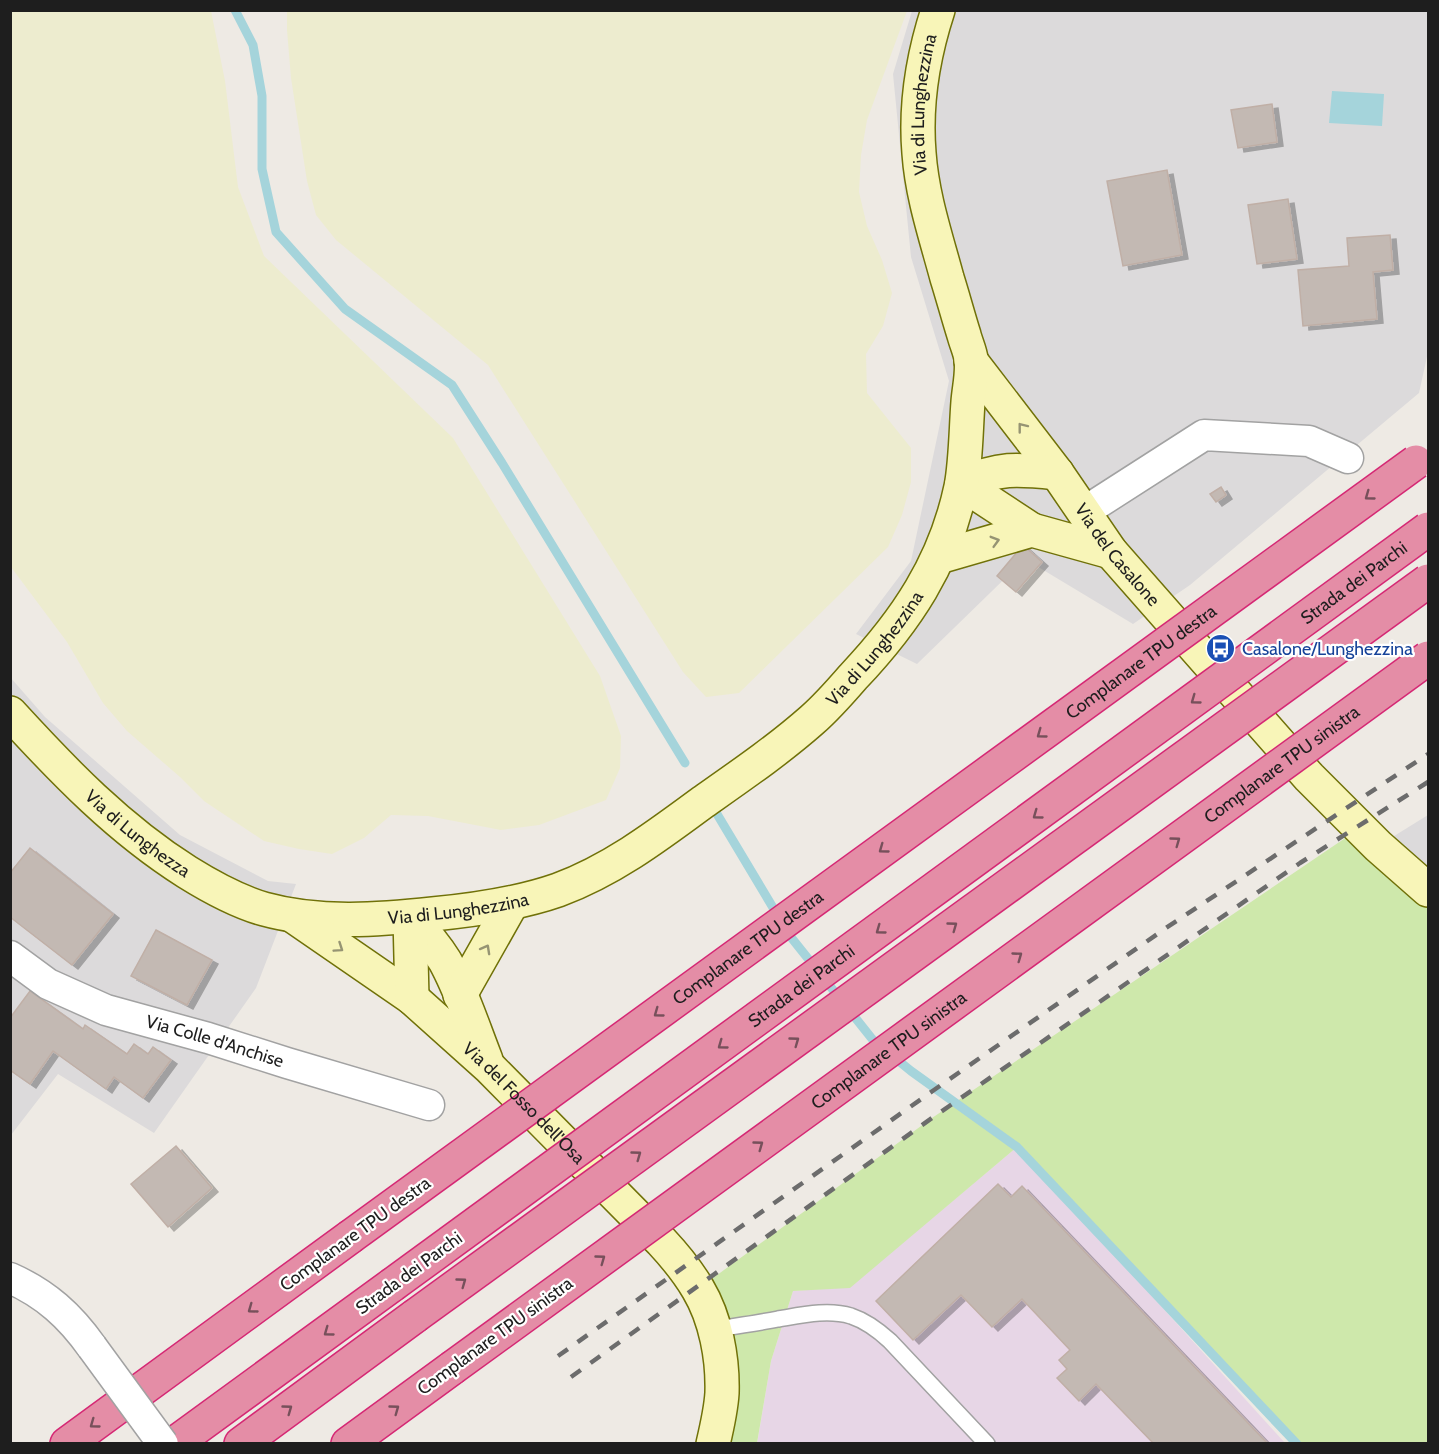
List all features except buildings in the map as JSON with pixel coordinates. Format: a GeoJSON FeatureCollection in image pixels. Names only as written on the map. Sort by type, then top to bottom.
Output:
{"type":"FeatureCollection","features":[{"type":"Feature","properties":{"kind":"highway","name":"Complanare TPU destra"},"geometry":{"type":"LineString","coordinates":[[67,1443],[1422,457]]}},
{"type":"Feature","properties":{"kind":"highway","name":"Strada dei Parchi"},"geometry":{"type":"LineString","coordinates":[[174,1443],[1428,529]]}},
{"type":"Feature","properties":{"kind":"highway"},"geometry":{"type":"LineString","coordinates":[[241,1443],[1428,581]]}},
{"type":"Feature","properties":{"kind":"highway","name":"Complanare TPU sinistra"},"geometry":{"type":"LineString","coordinates":[[348,1443],[1428,658]]}},
{"type":"Feature","properties":{"kind":"street","name":"Via di Lunghezzina"},"geometry":{"type":"LineString","coordinates":[[291,915],[351,919],[410,917],[478,909],[542,896],[603,870],[634,852],[789,739],[823,709],[877,650],[909,610],[939,557],[962,484],[972,361],[930,214],[919,154],[923,70],[938,10]]}},
{"type":"Feature","properties":{"kind":"street","name":"Via del Casalone"},"geometry":{"type":"LineString","coordinates":[[972,361],[1057,473],[1111,552],[1309,777],[1378,846],[1428,890]]}},
{"type":"Feature","properties":{"kind":"street"},"geometry":{"type":"LineString","coordinates":[[1084,512],[1204,435],[1309,441],[1348,458]]}},
{"type":"Feature","properties":{"kind":"street"},"geometry":{"type":"LineString","coordinates":[[962,484],[983,475],[1005,470],[1057,473]]}},
{"type":"Feature","properties":{"kind":"street"},"geometry":{"type":"LineString","coordinates":[[962,484],[1032,530],[1111,552]]}},
{"type":"Feature","properties":{"kind":"street"},"geometry":{"type":"LineString","coordinates":[[939,557],[1032,530]]}},
{"type":"Feature","properties":{"kind":"street","name":"Via di Lunghezza"},"geometry":{"type":"LineString","coordinates":[[10,713],[77,784],[124,828],[155,851],[194,876],[236,898],[263,909],[291,915]]}},
{"type":"Feature","properties":{"kind":"street"},"geometry":{"type":"LineString","coordinates":[[460,995],[512,903]]}},
{"type":"Feature","properties":{"kind":"street","name":"Via del Fosso dell'Osa"},"geometry":{"type":"LineString","coordinates":[[291,915],[412,998],[489,1067],[666,1246],[698,1289],[714,1330],[721,1368],[722,1393],[713,1443]]}},
{"type":"Feature","properties":{"kind":"street"},"geometry":{"type":"LineString","coordinates":[[410,917],[444,960],[489,1067]]}},
{"type":"Feature","properties":{"kind":"street"},"geometry":{"type":"LineString","coordinates":[[410,917],[412,998]]}},
{"type":"Feature","properties":{"kind":"street","name":"Via Colle d'Anchise"},"geometry":{"type":"LineString","coordinates":[[10,956],[48,984],[106,1010],[208,1038],[429,1105]]}},
{"type":"Feature","properties":{"kind":"street"},"geometry":{"type":"LineString","coordinates":[[10,1278],[30,1288],[62,1311],[92,1347],[163,1443]]}},
{"type":"Feature","properties":{"kind":"lane"},"geometry":{"type":"LineString","coordinates":[[714,1330],[816,1314],[838,1314],[862,1321],[890,1341],[987,1443]]}},
{"type":"Feature","properties":{"kind":"shaded area"},"geometry":{"type":"Polygon","coordinates":[[[912,11],[1428,11],[1428,352],[1419,393],[1190,585],[1133,624],[1025,559],[917,664],[856,634],[911,561],[949,381],[911,257],[893,74],[912,11]]]}},
{"type":"Feature","properties":{"kind":"shaded area"},"geometry":{"type":"Polygon","coordinates":[[[10,677],[45,717],[180,835],[268,881],[296,884],[256,988],[154,1133],[58,1074],[11,1135],[10,677]]]}},
{"type":"Feature","properties":{"kind":"shaded area"},"geometry":{"type":"Polygon","coordinates":[[[1428,815],[1428,874],[1378,846],[1428,815]]]}},
{"type":"Feature","properties":{"kind":"shaded area"},"geometry":{"type":"Polygon","coordinates":[[[1017,1147],[1285,1443],[757,1444],[771,1361],[793,1291],[850,1287],[1017,1147]]]}},
{"type":"Feature","properties":{"kind":"green space"},"geometry":{"type":"Polygon","coordinates":[[[11,10],[211,11],[225,81],[238,187],[264,256],[453,438],[600,676],[621,736],[620,768],[606,800],[539,825],[501,830],[428,816],[391,815],[364,838],[332,854],[299,849],[264,841],[204,801],[127,731],[103,703],[67,642],[11,567],[11,10]]]}},
{"type":"Feature","properties":{"kind":"green space"},"geometry":{"type":"Polygon","coordinates":[[[287,11],[907,11],[867,120],[861,155],[859,192],[867,226],[882,260],[892,293],[883,326],[866,354],[867,393],[911,448],[911,482],[902,515],[888,547],[739,693],[706,697],[683,672],[488,365],[336,240],[316,215],[307,181],[291,78],[287,11]]]}},
{"type":"Feature","properties":{"kind":"green space"},"geometry":{"type":"Polygon","coordinates":[[[1360,828],[1428,874],[1428,1443],[1297,1443],[1017,1147],[850,1288],[793,1291],[771,1361],[757,1443],[713,1443],[698,1289],[932,1118],[1360,828]]]}},
{"type":"Feature","properties":{"kind":"water"},"geometry":{"type":"Polygon","coordinates":[[[1332,91],[1384,94],[1382,126],[1329,123],[1332,91]]]}},
{"type":"Feature","properties":{"kind":"waterway"},"geometry":{"type":"LineString","coordinates":[[235,10],[253,45],[262,96],[262,169],[276,232],[345,309],[452,385],[685,763]]}},
{"type":"Feature","properties":{"kind":"waterway"},"geometry":{"type":"LineString","coordinates":[[714,809],[790,936],[873,1040],[911,1071],[1017,1147],[1297,1444]]}},
{"type":"Feature","properties":{"kind":"railway"},"geometry":{"type":"LineString","coordinates":[[558,1356],[1166,928],[1428,754]]}},
{"type":"Feature","properties":{"kind":"railway"},"geometry":{"type":"LineString","coordinates":[[571,1377],[932,1118],[1300,863],[1428,782]]}},
{"type":"Feature","properties":{"kind":"place","name":"Casalone/Lunghezzina"},"geometry":{"type":"Point","coordinates":[1221,649]}}]}
